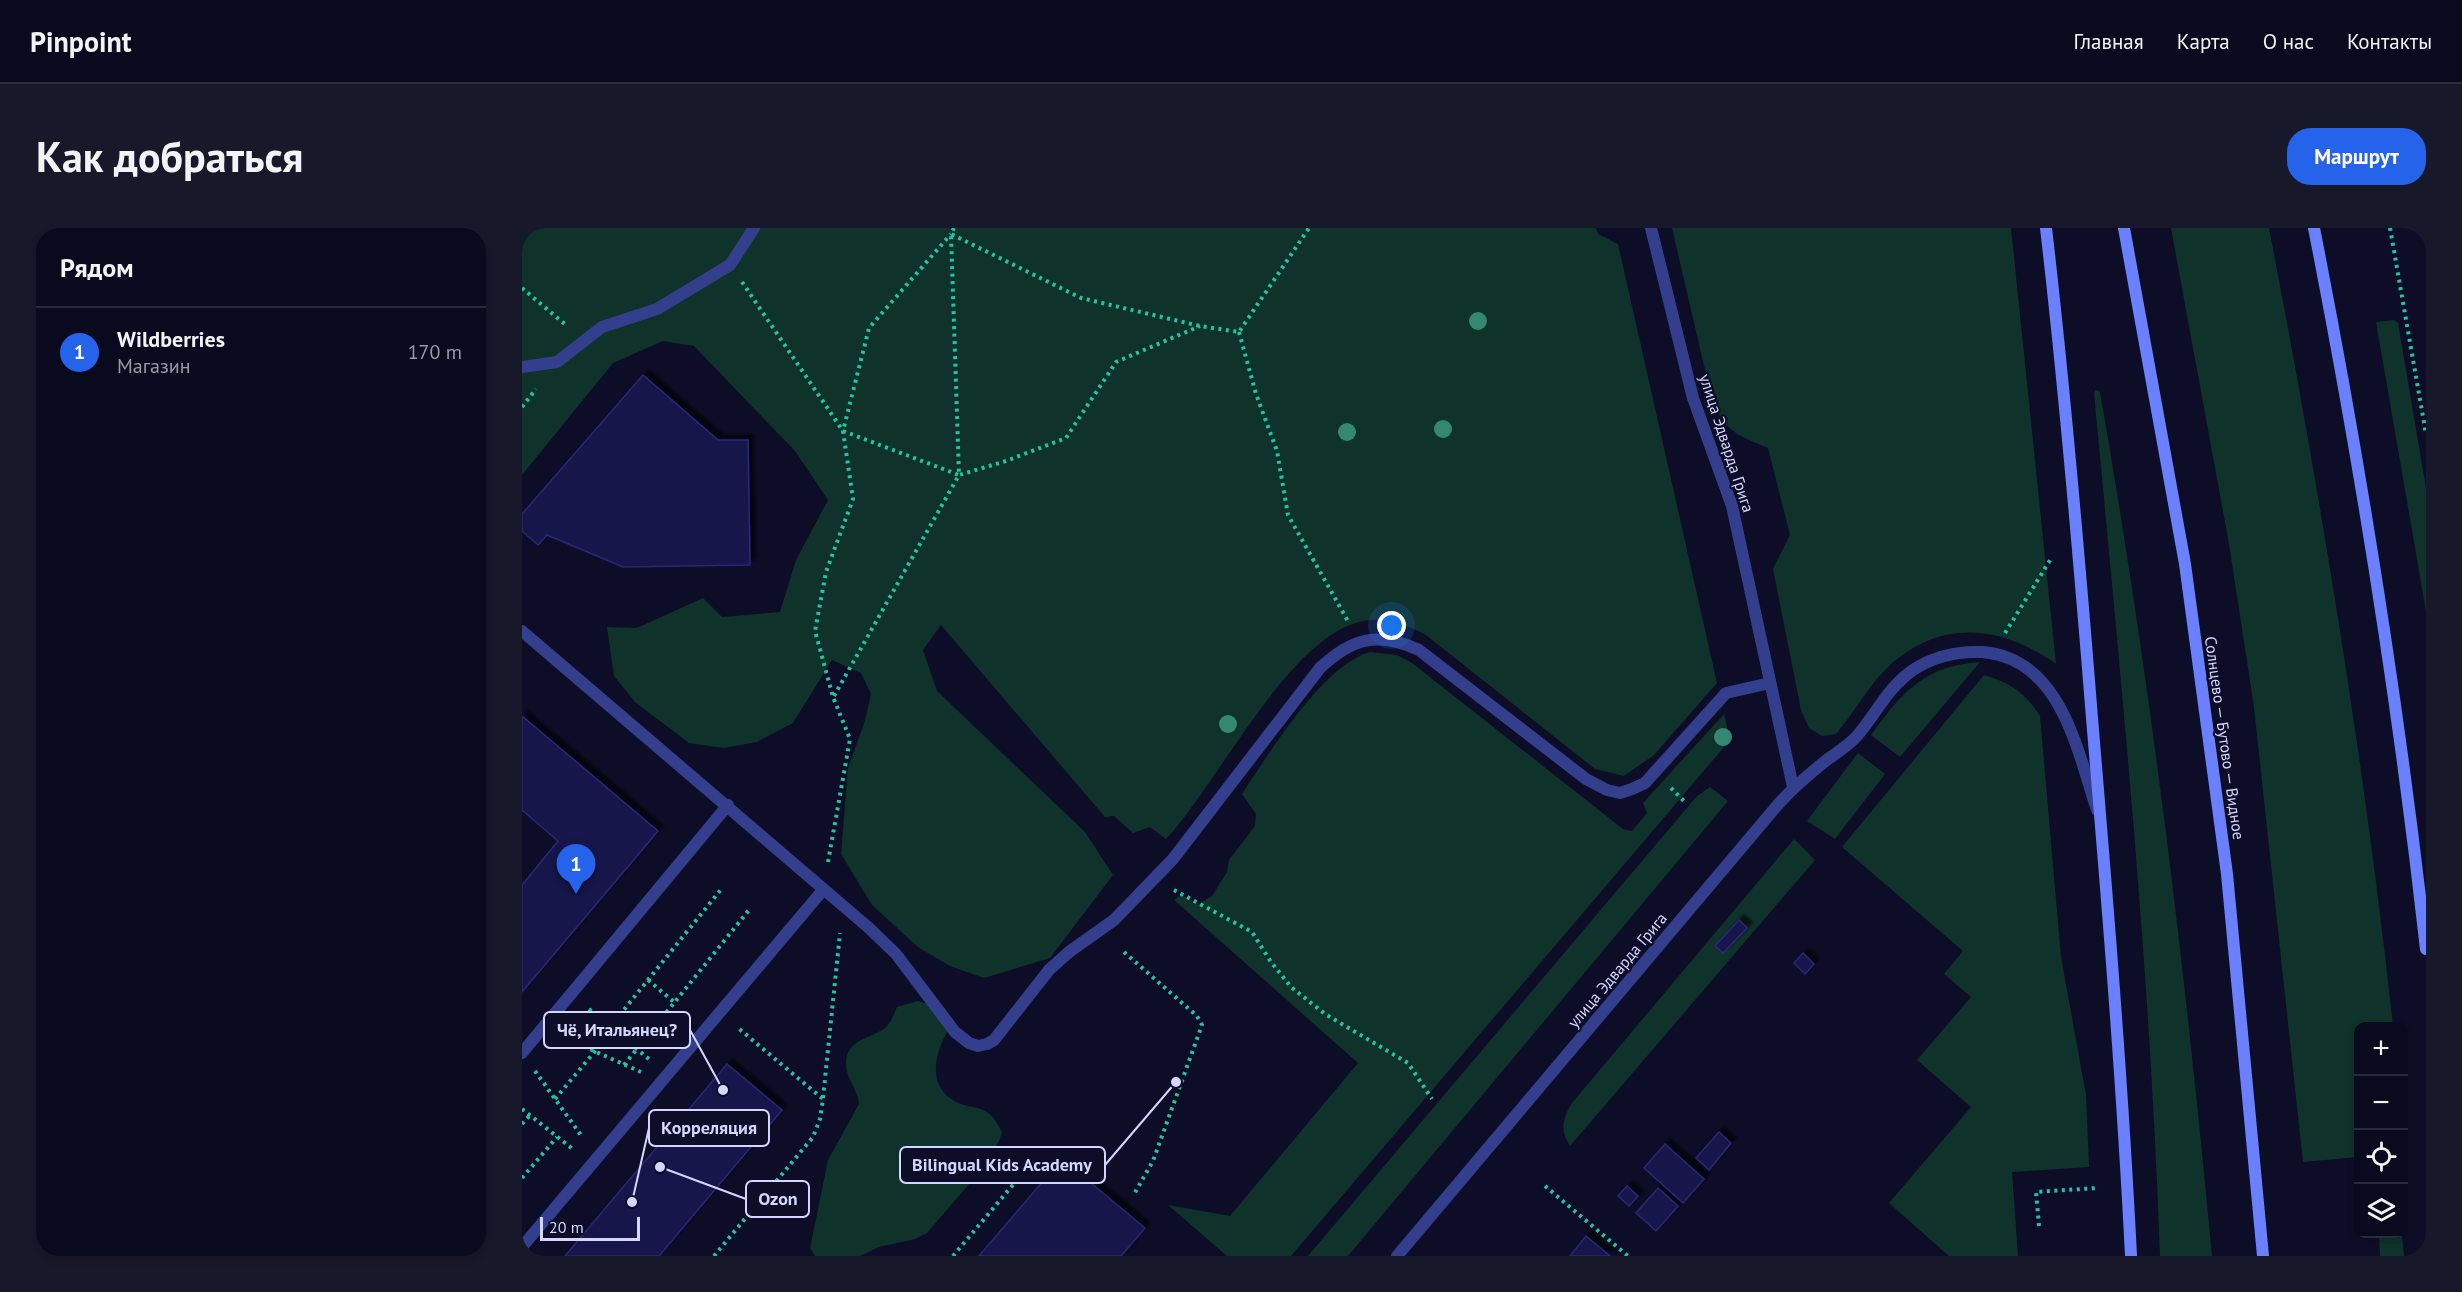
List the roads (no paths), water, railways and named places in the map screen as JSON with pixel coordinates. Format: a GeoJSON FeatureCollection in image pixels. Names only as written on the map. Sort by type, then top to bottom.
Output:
{"type":"FeatureCollection","features":[{"type":"Feature","properties":{"kind":"main road"},"geometry":{"type":"LineString","coordinates":[[2046,228],[2076,519],[2123,1109],[2131,1256]]}},
{"type":"Feature","properties":{"kind":"main road","name":"Солнцево — Бутово — Видное"},"geometry":{"type":"LineString","coordinates":[[2124,228],[2187,575],[2227,874],[2263,1256]]}},
{"type":"Feature","properties":{"kind":"main road"},"geometry":{"type":"LineString","coordinates":[[2314,228],[2364,501],[2409,792],[2426,950]]}},
{"type":"Feature","properties":{"kind":"street"},"geometry":{"type":"LineString","coordinates":[[522,367],[557,362],[602,327],[657,309],[730,266],[754,228]]}},
{"type":"Feature","properties":{"kind":"street","name":"улица Эдварда Грига"},"geometry":{"type":"LineString","coordinates":[[1651,228],[1693,398],[1732,506],[1770,683]]}},
{"type":"Feature","properties":{"kind":"street"},"geometry":{"type":"LineString","coordinates":[[522,631],[728,805],[896,954],[955,1032],[969,1043],[978,1046],[994,1040],[1049,970],[1069,952],[1114,920],[1157,876],[1320,668],[1339,650],[1359,641],[1395,642],[1419,650],[1586,779],[1607,790],[1620,793],[1645,783],[1726,693],[1770,683],[1793,787]]}},
{"type":"Feature","properties":{"kind":"street","name":"улица Эдварда Грига"},"geometry":{"type":"LineString","coordinates":[[1398,1256],[1793,787],[1856,736],[1883,699],[1912,671],[1933,659],[1954,653],[1991,653],[2012,659],[2028,668],[2055,697],[2068,724],[2101,823]]}},
{"type":"Feature","properties":{"kind":"street"},"geometry":{"type":"LineString","coordinates":[[522,1053],[728,805]]}},
{"type":"Feature","properties":{"kind":"street"},"geometry":{"type":"LineString","coordinates":[[522,1246],[823,890]]}},
{"type":"Feature","properties":{"kind":"place","name":"Wildberries"},"geometry":{"type":"Point","coordinates":[576,894]}},
{"type":"Feature","properties":{"kind":"place","name":"Bilingual Kids Academy"},"geometry":{"type":"Point","coordinates":[1176,1082]}},
{"type":"Feature","properties":{"kind":"place","name":"Чё, Итальянец?"},"geometry":{"type":"Point","coordinates":[723,1090]}},
{"type":"Feature","properties":{"kind":"place","name":"Ozon"},"geometry":{"type":"Point","coordinates":[660,1167]}},
{"type":"Feature","properties":{"kind":"place","name":"Корреляция"},"geometry":{"type":"Point","coordinates":[632,1202]}}]}
